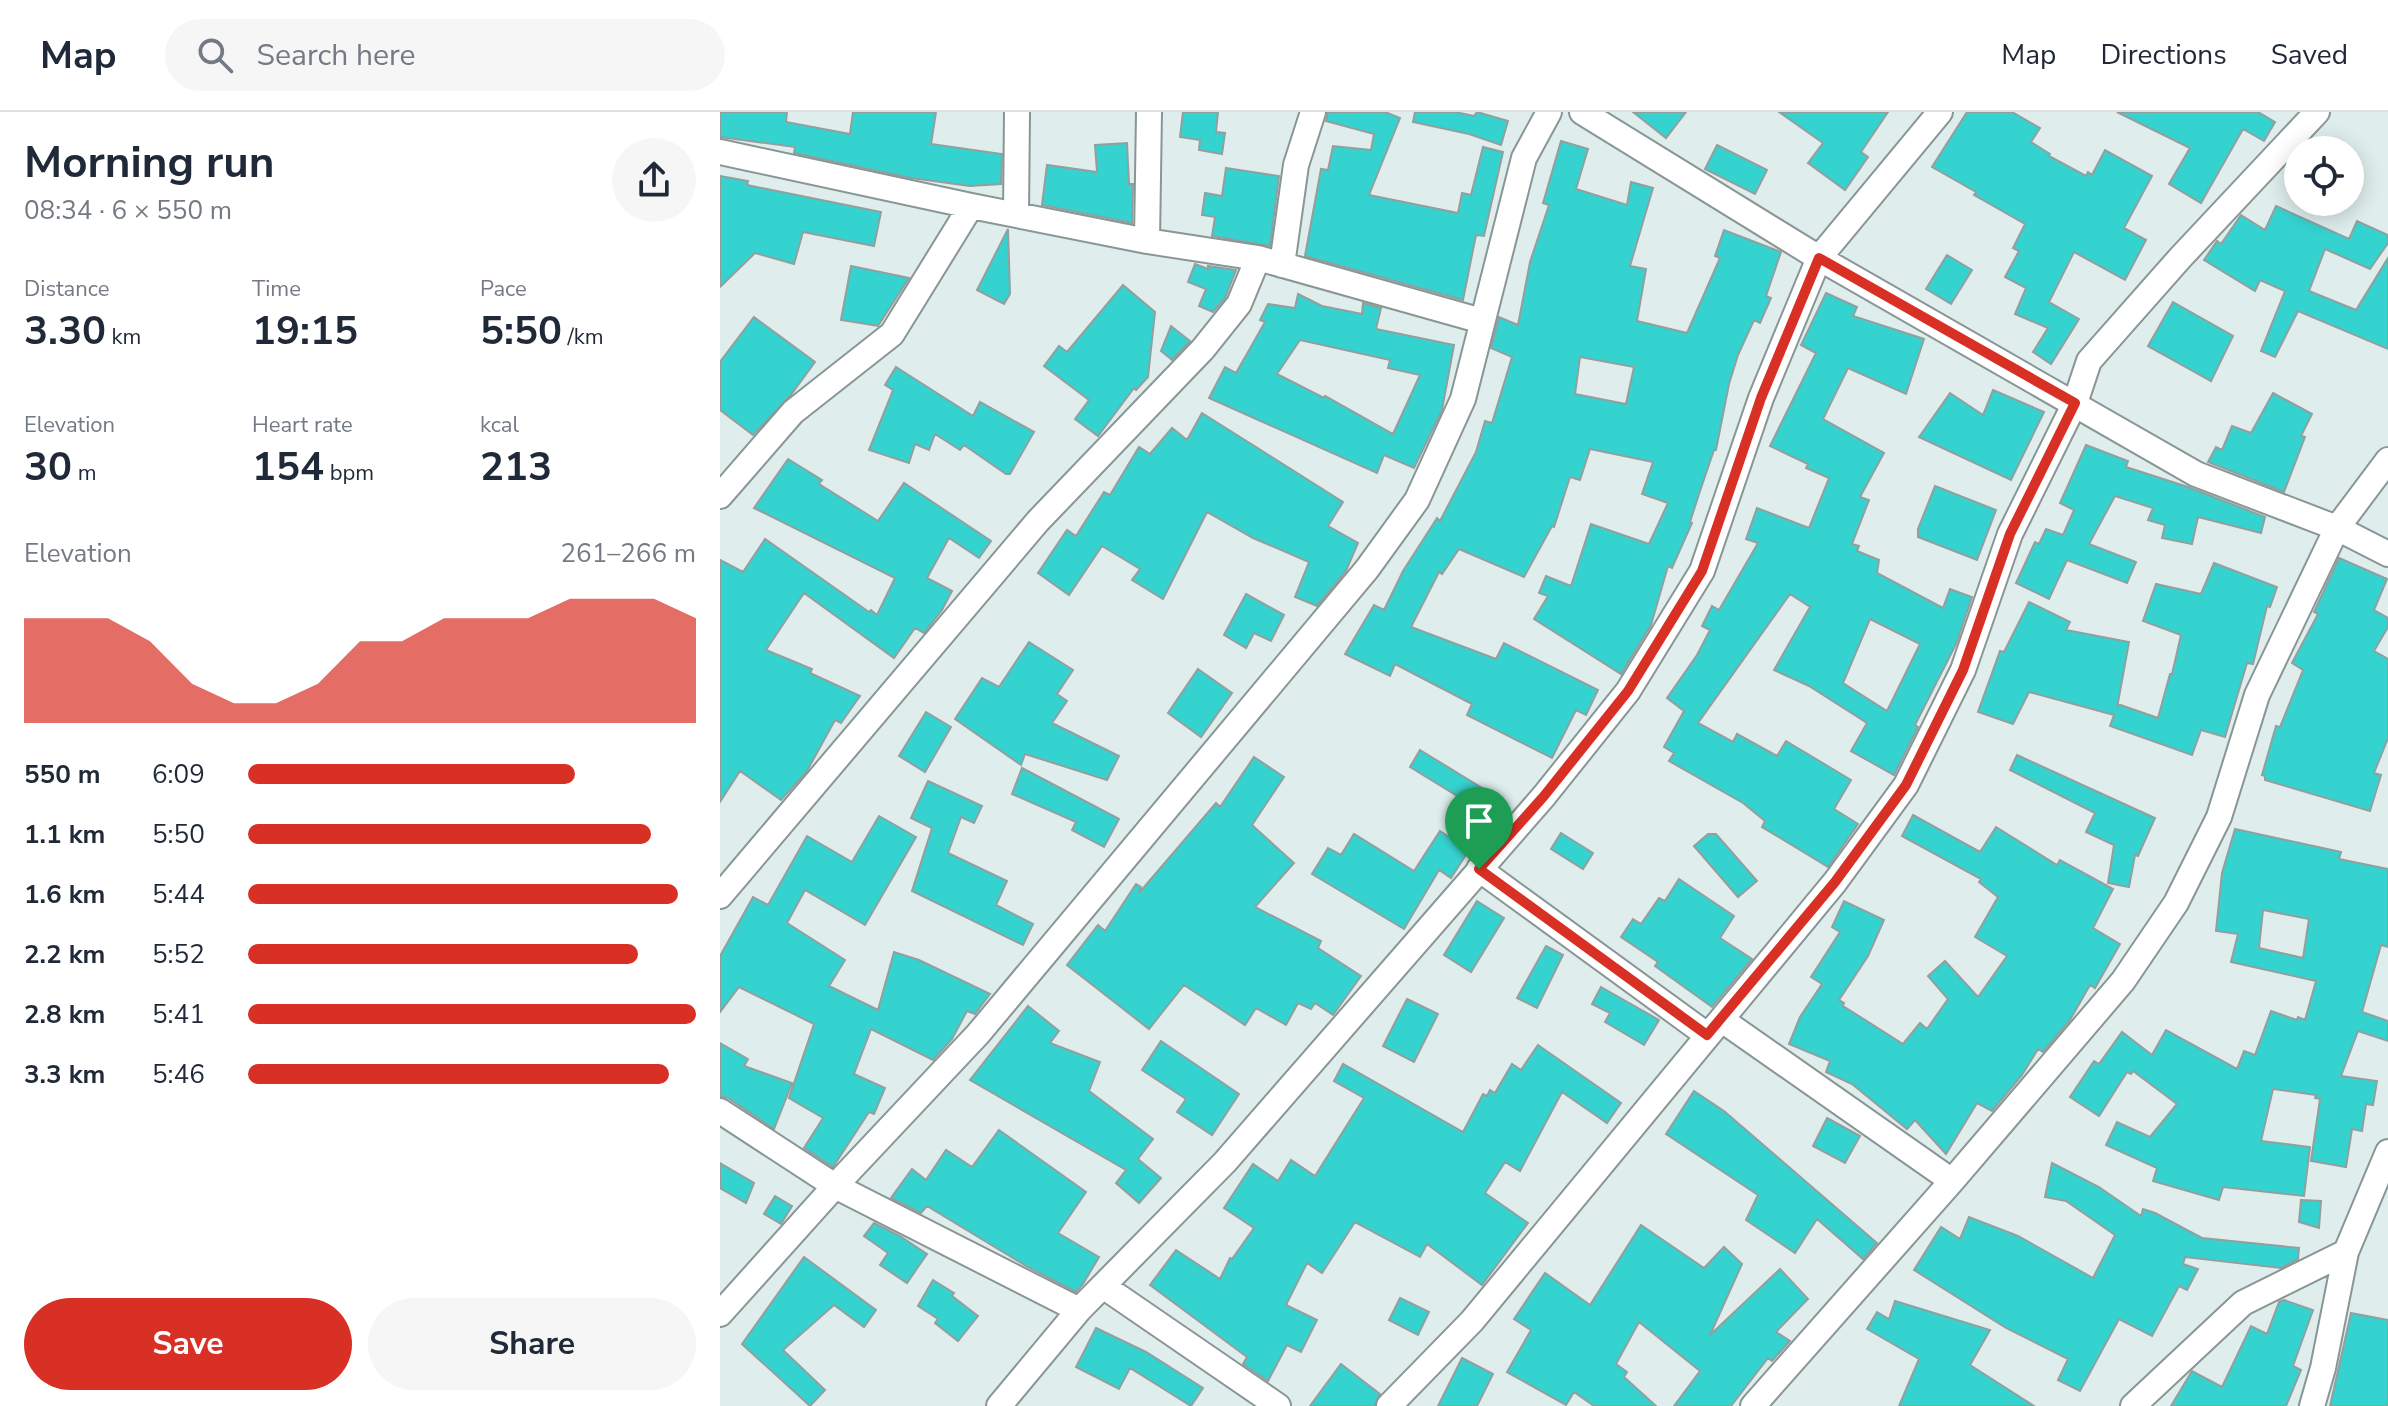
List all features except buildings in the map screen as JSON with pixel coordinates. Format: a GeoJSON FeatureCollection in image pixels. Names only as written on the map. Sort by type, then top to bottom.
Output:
{"type":"FeatureCollection","features":[{"type":"Feature","properties":{"kind":"street"},"geometry":{"type":"LineString","coordinates":[[1016,214],[1017,112]]}},
{"type":"Feature","properties":{"kind":"street"},"geometry":{"type":"LineString","coordinates":[[1147,241],[1149,112]]}},
{"type":"Feature","properties":{"kind":"street"},"geometry":{"type":"LineString","coordinates":[[720,896],[1038,521],[1203,349],[1239,304],[1270,262],[1313,112]]}},
{"type":"Feature","properties":{"kind":"street"},"geometry":{"type":"LineString","coordinates":[[720,1314],[978,1034],[1367,569],[1417,500],[1463,399],[1524,158],[1549,112]]}},
{"type":"Feature","properties":{"kind":"street"},"geometry":{"type":"LineString","coordinates":[[1582,112],[1819,258],[2196,474],[2337,528],[2388,554]]}},
{"type":"Feature","properties":{"kind":"street"},"geometry":{"type":"LineString","coordinates":[[999,1406],[1079,1310],[1225,1162],[1544,796],[1628,691],[1702,571],[1761,398],[1819,258],[1940,112]]}},
{"type":"Feature","properties":{"kind":"street"},"geometry":{"type":"LineString","coordinates":[[1389,1406],[1472,1321],[1835,882],[1906,785],[1963,670],[2010,534],[2075,403],[2089,361],[2180,258],[2317,112]]}},
{"type":"Feature","properties":{"kind":"street"},"geometry":{"type":"LineString","coordinates":[[720,152],[971,206],[1270,262],[1482,321]]}},
{"type":"Feature","properties":{"kind":"street"},"geometry":{"type":"LineString","coordinates":[[720,496],[793,412],[892,334],[971,206]]}},
{"type":"Feature","properties":{"kind":"street"},"geometry":{"type":"LineString","coordinates":[[1753,1406],[2123,981],[2176,903],[2219,817],[2257,695],[2337,528],[2388,460]]}},
{"type":"Feature","properties":{"kind":"street"},"geometry":{"type":"LineString","coordinates":[[1479,869],[1715,1028],[1952,1181]]}},
{"type":"Feature","properties":{"kind":"street"},"geometry":{"type":"LineString","coordinates":[[720,1111],[835,1186],[1079,1310]]}},
{"type":"Feature","properties":{"kind":"street"},"geometry":{"type":"LineString","coordinates":[[2312,1406],[2323,1368],[2346,1252],[2388,1152]]}},
{"type":"Feature","properties":{"kind":"street"},"geometry":{"type":"LineString","coordinates":[[2133,1406],[2243,1303],[2346,1252]]}},
{"type":"Feature","properties":{"kind":"street"},"geometry":{"type":"LineString","coordinates":[[1103,1286],[1278,1406]]}},
{"type":"Feature","properties":{"kind":"route"},"geometry":{"type":"LineString","coordinates":[[1819,258],[2075,403],[2010,534],[1963,670],[1906,785],[1835,882],[1707,1035],[1479,869],[1544,796],[1628,691],[1702,571],[1761,398],[1819,258]]}}]}
